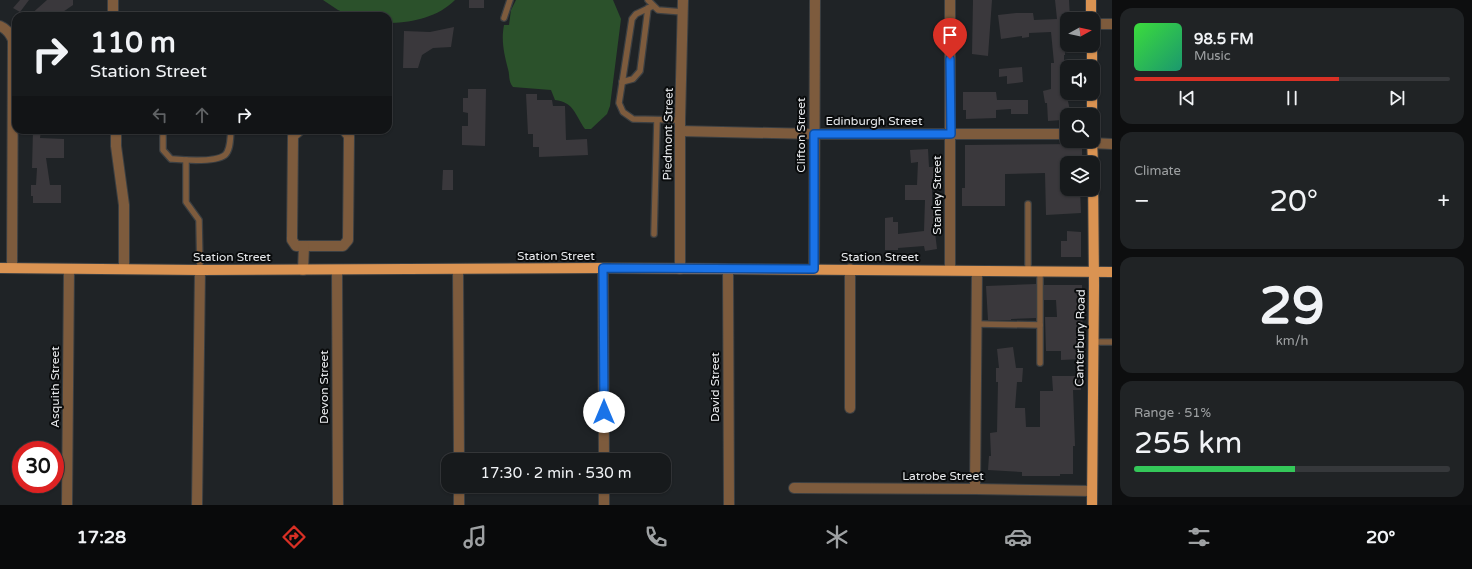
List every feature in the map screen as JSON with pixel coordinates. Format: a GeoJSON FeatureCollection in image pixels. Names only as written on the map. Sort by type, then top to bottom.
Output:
{"type":"FeatureCollection","features":[{"type":"Feature","properties":{"kind":"main road"},"geometry":{"type":"LineString","coordinates":[[1092,0],[1092,12]]}},
{"type":"Feature","properties":{"kind":"main road","name":"Canterbury Road"},"geometry":{"type":"LineString","coordinates":[[1092,505],[1093,196]]}},
{"type":"Feature","properties":{"kind":"main road","name":"Station Street"},"geometry":{"type":"LineString","coordinates":[[0,268],[200,270],[603,268],[1112,272]]}},
{"type":"Feature","properties":{"kind":"street"},"geometry":{"type":"LineString","coordinates":[[113,0],[114,12]]}},
{"type":"Feature","properties":{"kind":"street","name":"Piedmont Street"},"geometry":{"type":"LineString","coordinates":[[680,269],[680,120],[684,0]]}},
{"type":"Feature","properties":{"kind":"street","name":"Clifton Street"},"geometry":{"type":"LineString","coordinates":[[814,269],[815,0]]}},
{"type":"Feature","properties":{"kind":"street","name":"Stanley Street"},"geometry":{"type":"LineString","coordinates":[[950,0],[950,270]]}},
{"type":"Feature","properties":{"kind":"street"},"geometry":{"type":"LineString","coordinates":[[1100,24],[1112,24]]}},
{"type":"Feature","properties":{"kind":"street"},"geometry":{"type":"LineString","coordinates":[[0,26],[6,29],[12,38]]}},
{"type":"Feature","properties":{"kind":"street","name":"Edinburgh Street"},"geometry":{"type":"LineString","coordinates":[[680,131],[814,134],[1060,134]]}},
{"type":"Feature","properties":{"kind":"street"},"geometry":{"type":"LineString","coordinates":[[12,268],[13,134]]}},
{"type":"Feature","properties":{"kind":"street"},"geometry":{"type":"LineString","coordinates":[[116,134],[116,146],[124,205],[124,269]]}},
{"type":"Feature","properties":{"kind":"street"},"geometry":{"type":"LineString","coordinates":[[295,134],[293,136],[292,240],[296,246],[343,246],[348,240],[349,136],[347,134]]}},
{"type":"Feature","properties":{"kind":"street"},"geometry":{"type":"LineString","coordinates":[[1100,143],[1112,144]]}},
{"type":"Feature","properties":{"kind":"street"},"geometry":{"type":"LineString","coordinates":[[303,270],[304,246]]}},
{"type":"Feature","properties":{"kind":"street"},"geometry":{"type":"LineString","coordinates":[[603,268],[604,453]]}},
{"type":"Feature","properties":{"kind":"street","name":"Asquith Street"},"geometry":{"type":"LineString","coordinates":[[67,505],[69,269]]}},
{"type":"Feature","properties":{"kind":"street"},"geometry":{"type":"LineString","coordinates":[[458,269],[458,453]]}},
{"type":"Feature","properties":{"kind":"street","name":"David Street"},"geometry":{"type":"LineString","coordinates":[[728,269],[729,505]]}},
{"type":"Feature","properties":{"kind":"street"},"geometry":{"type":"LineString","coordinates":[[850,269],[850,408]]}},
{"type":"Feature","properties":{"kind":"street"},"geometry":{"type":"LineString","coordinates":[[197,505],[200,270]]}},
{"type":"Feature","properties":{"kind":"street","name":"Devon Street"},"geometry":{"type":"LineString","coordinates":[[337,270],[338,505]]}},
{"type":"Feature","properties":{"kind":"street"},"geometry":{"type":"LineString","coordinates":[[975,488],[977,271]]}},
{"type":"Feature","properties":{"kind":"street","name":"Latrobe Street"},"geometry":{"type":"LineString","coordinates":[[794,488],[975,488],[1092,491]]}},
{"type":"Feature","properties":{"kind":"street"},"geometry":{"type":"LineString","coordinates":[[459,493],[459,505]]}},
{"type":"Feature","properties":{"kind":"street"},"geometry":{"type":"LineString","coordinates":[[604,493],[604,505]]}},
{"type":"Feature","properties":{"kind":"lane"},"geometry":{"type":"LineString","coordinates":[[504,18],[510,0]]}},
{"type":"Feature","properties":{"kind":"lane"},"geometry":{"type":"LineString","coordinates":[[622,82],[633,79],[640,71],[650,7],[648,0]]}},
{"type":"Feature","properties":{"kind":"lane"},"geometry":{"type":"LineString","coordinates":[[680,120],[632,119],[626,115],[619,103],[632,18],[636,14],[650,7],[658,10],[683,12]]}},
{"type":"Feature","properties":{"kind":"lane"},"geometry":{"type":"LineString","coordinates":[[654,234],[657,120]]}},
{"type":"Feature","properties":{"kind":"lane"},"geometry":{"type":"LineString","coordinates":[[163,134],[164,150],[171,159],[186,160],[217,159],[225,154],[230,146],[231,134]]}},
{"type":"Feature","properties":{"kind":"lane"},"geometry":{"type":"LineString","coordinates":[[186,160],[186,202],[199,220],[200,270]]}},
{"type":"Feature","properties":{"kind":"lane"},"geometry":{"type":"LineString","coordinates":[[1028,204],[1028,271]]}},
{"type":"Feature","properties":{"kind":"lane"},"geometry":{"type":"LineString","coordinates":[[1040,271],[1040,363]]}},
{"type":"Feature","properties":{"kind":"lane"},"geometry":{"type":"LineString","coordinates":[[977,324],[1040,325]]}},
{"type":"Feature","properties":{"kind":"lane"},"geometry":{"type":"LineString","coordinates":[[1093,342],[1112,342]]}},
{"type":"Feature","properties":{"kind":"green space"},"geometry":{"type":"Polygon","coordinates":[[[323,0],[455,0],[441,11],[425,18],[400,22],[392,23],[392,12],[343,12],[323,0]]]}},
{"type":"Feature","properties":{"kind":"green space"},"geometry":{"type":"Polygon","coordinates":[[[516,0],[613,0],[621,19],[610,106],[607,114],[591,129],[585,129],[570,106],[561,101],[555,100],[551,90],[513,87],[511,85],[504,52],[503,36],[504,25],[509,25],[511,10],[516,0]]]}},
{"type":"Feature","properties":{"kind":"building"},"geometry":{"type":"Polygon","coordinates":[[[20,0],[29,0],[20,12],[13,8],[20,0]]]}},
{"type":"Feature","properties":{"kind":"building"},"geometry":{"type":"Polygon","coordinates":[[[47,0],[73,0],[73,5],[63,12],[34,12],[47,0]]]}},
{"type":"Feature","properties":{"kind":"building"},"geometry":{"type":"Polygon","coordinates":[[[469,0],[484,0],[484,8],[469,8],[469,0]]]}},
{"type":"Feature","properties":{"kind":"building"},"geometry":{"type":"Polygon","coordinates":[[[973,0],[992,0],[988,56],[972,54],[973,0]]]}},
{"type":"Feature","properties":{"kind":"building"},"geometry":{"type":"Polygon","coordinates":[[[1055,0],[1069,0],[1070,12],[1060,12],[1060,52],[1065,52],[1065,55],[1064,60],[1060,60],[1060,100],[1068,100],[1069,108],[1060,108],[1060,120],[1048,121],[1047,103],[1045,103],[1043,91],[1051,89],[1051,63],[1054,63],[1051,32],[1029,33],[1029,37],[1022,38],[1022,36],[1001,39],[998,15],[1033,13],[1034,20],[1057,19],[1055,0]]]}},
{"type":"Feature","properties":{"kind":"building"},"geometry":{"type":"Polygon","coordinates":[[[454,27],[451,47],[433,48],[422,55],[418,68],[403,68],[404,31],[430,32],[454,27]]]}},
{"type":"Feature","properties":{"kind":"building"},"geometry":{"type":"Polygon","coordinates":[[[1022,67],[1023,82],[1007,84],[1007,76],[999,77],[999,69],[1022,67]]]}},
{"type":"Feature","properties":{"kind":"building"},"geometry":{"type":"Polygon","coordinates":[[[468,89],[486,89],[485,146],[462,145],[462,126],[468,126],[468,113],[463,112],[463,98],[468,98],[468,89]]]}},
{"type":"Feature","properties":{"kind":"building"},"geometry":{"type":"Polygon","coordinates":[[[963,92],[996,92],[997,100],[1028,100],[1028,114],[1011,114],[1011,109],[996,110],[996,118],[966,119],[966,110],[963,110],[963,92]]]}},
{"type":"Feature","properties":{"kind":"building"},"geometry":{"type":"Polygon","coordinates":[[[526,94],[537,94],[537,100],[552,100],[553,106],[565,106],[566,140],[587,139],[588,155],[539,157],[539,147],[533,147],[533,134],[528,134],[526,94]]]}},
{"type":"Feature","properties":{"kind":"building"},"geometry":{"type":"Polygon","coordinates":[[[33,134],[40,134],[40,138],[64,139],[64,158],[46,158],[50,185],[61,185],[61,203],[33,203],[33,196],[31,196],[31,185],[36,185],[37,168],[32,168],[33,134]]]}},
{"type":"Feature","properties":{"kind":"building"},"geometry":{"type":"Polygon","coordinates":[[[1060,144],[1060,148],[1082,148],[1082,156],[1060,156],[1060,196],[1080,196],[1081,213],[1046,215],[1045,173],[1005,174],[1005,206],[962,206],[962,188],[965,188],[965,145],[1060,144]]]}},
{"type":"Feature","properties":{"kind":"building"},"geometry":{"type":"Polygon","coordinates":[[[928,149],[929,167],[934,167],[934,180],[932,180],[932,205],[936,205],[935,232],[937,249],[925,251],[924,246],[898,248],[898,250],[885,250],[885,218],[893,217],[893,222],[898,222],[898,234],[924,231],[925,200],[905,200],[905,185],[917,185],[918,162],[911,163],[910,150],[928,149]]]}},
{"type":"Feature","properties":{"kind":"building"},"geometry":{"type":"Polygon","coordinates":[[[443,170],[453,170],[453,190],[442,190],[443,170]]]}},
{"type":"Feature","properties":{"kind":"building"},"geometry":{"type":"Polygon","coordinates":[[[1067,231],[1081,232],[1081,257],[1061,257],[1061,241],[1067,241],[1067,231]]]}},
{"type":"Feature","properties":{"kind":"building"},"geometry":{"type":"Polygon","coordinates":[[[1036,284],[1036,318],[988,320],[986,286],[1036,284]]]}},
{"type":"Feature","properties":{"kind":"building"},"geometry":{"type":"Polygon","coordinates":[[[1044,285],[1082,285],[1083,350],[1081,350],[1081,359],[1061,360],[1061,351],[1046,351],[1045,317],[1057,317],[1056,300],[1044,300],[1044,285]]]}},
{"type":"Feature","properties":{"kind":"building"},"geometry":{"type":"Polygon","coordinates":[[[1013,347],[1016,368],[1023,368],[1022,382],[1017,382],[1015,408],[1025,408],[1026,427],[1040,427],[1040,391],[1053,391],[1052,376],[1080,376],[1081,390],[1073,390],[1075,446],[1073,446],[1073,474],[1060,474],[1060,476],[1022,476],[1022,472],[988,470],[989,456],[991,456],[990,433],[997,432],[998,382],[996,382],[996,368],[999,368],[997,349],[1013,347]]]}},
{"type":"Feature","properties":{"kind":"route"},"geometry":{"type":"LineString","coordinates":[[604,412],[603,268],[814,269],[814,134],[951,134],[950,59]]}}]}
